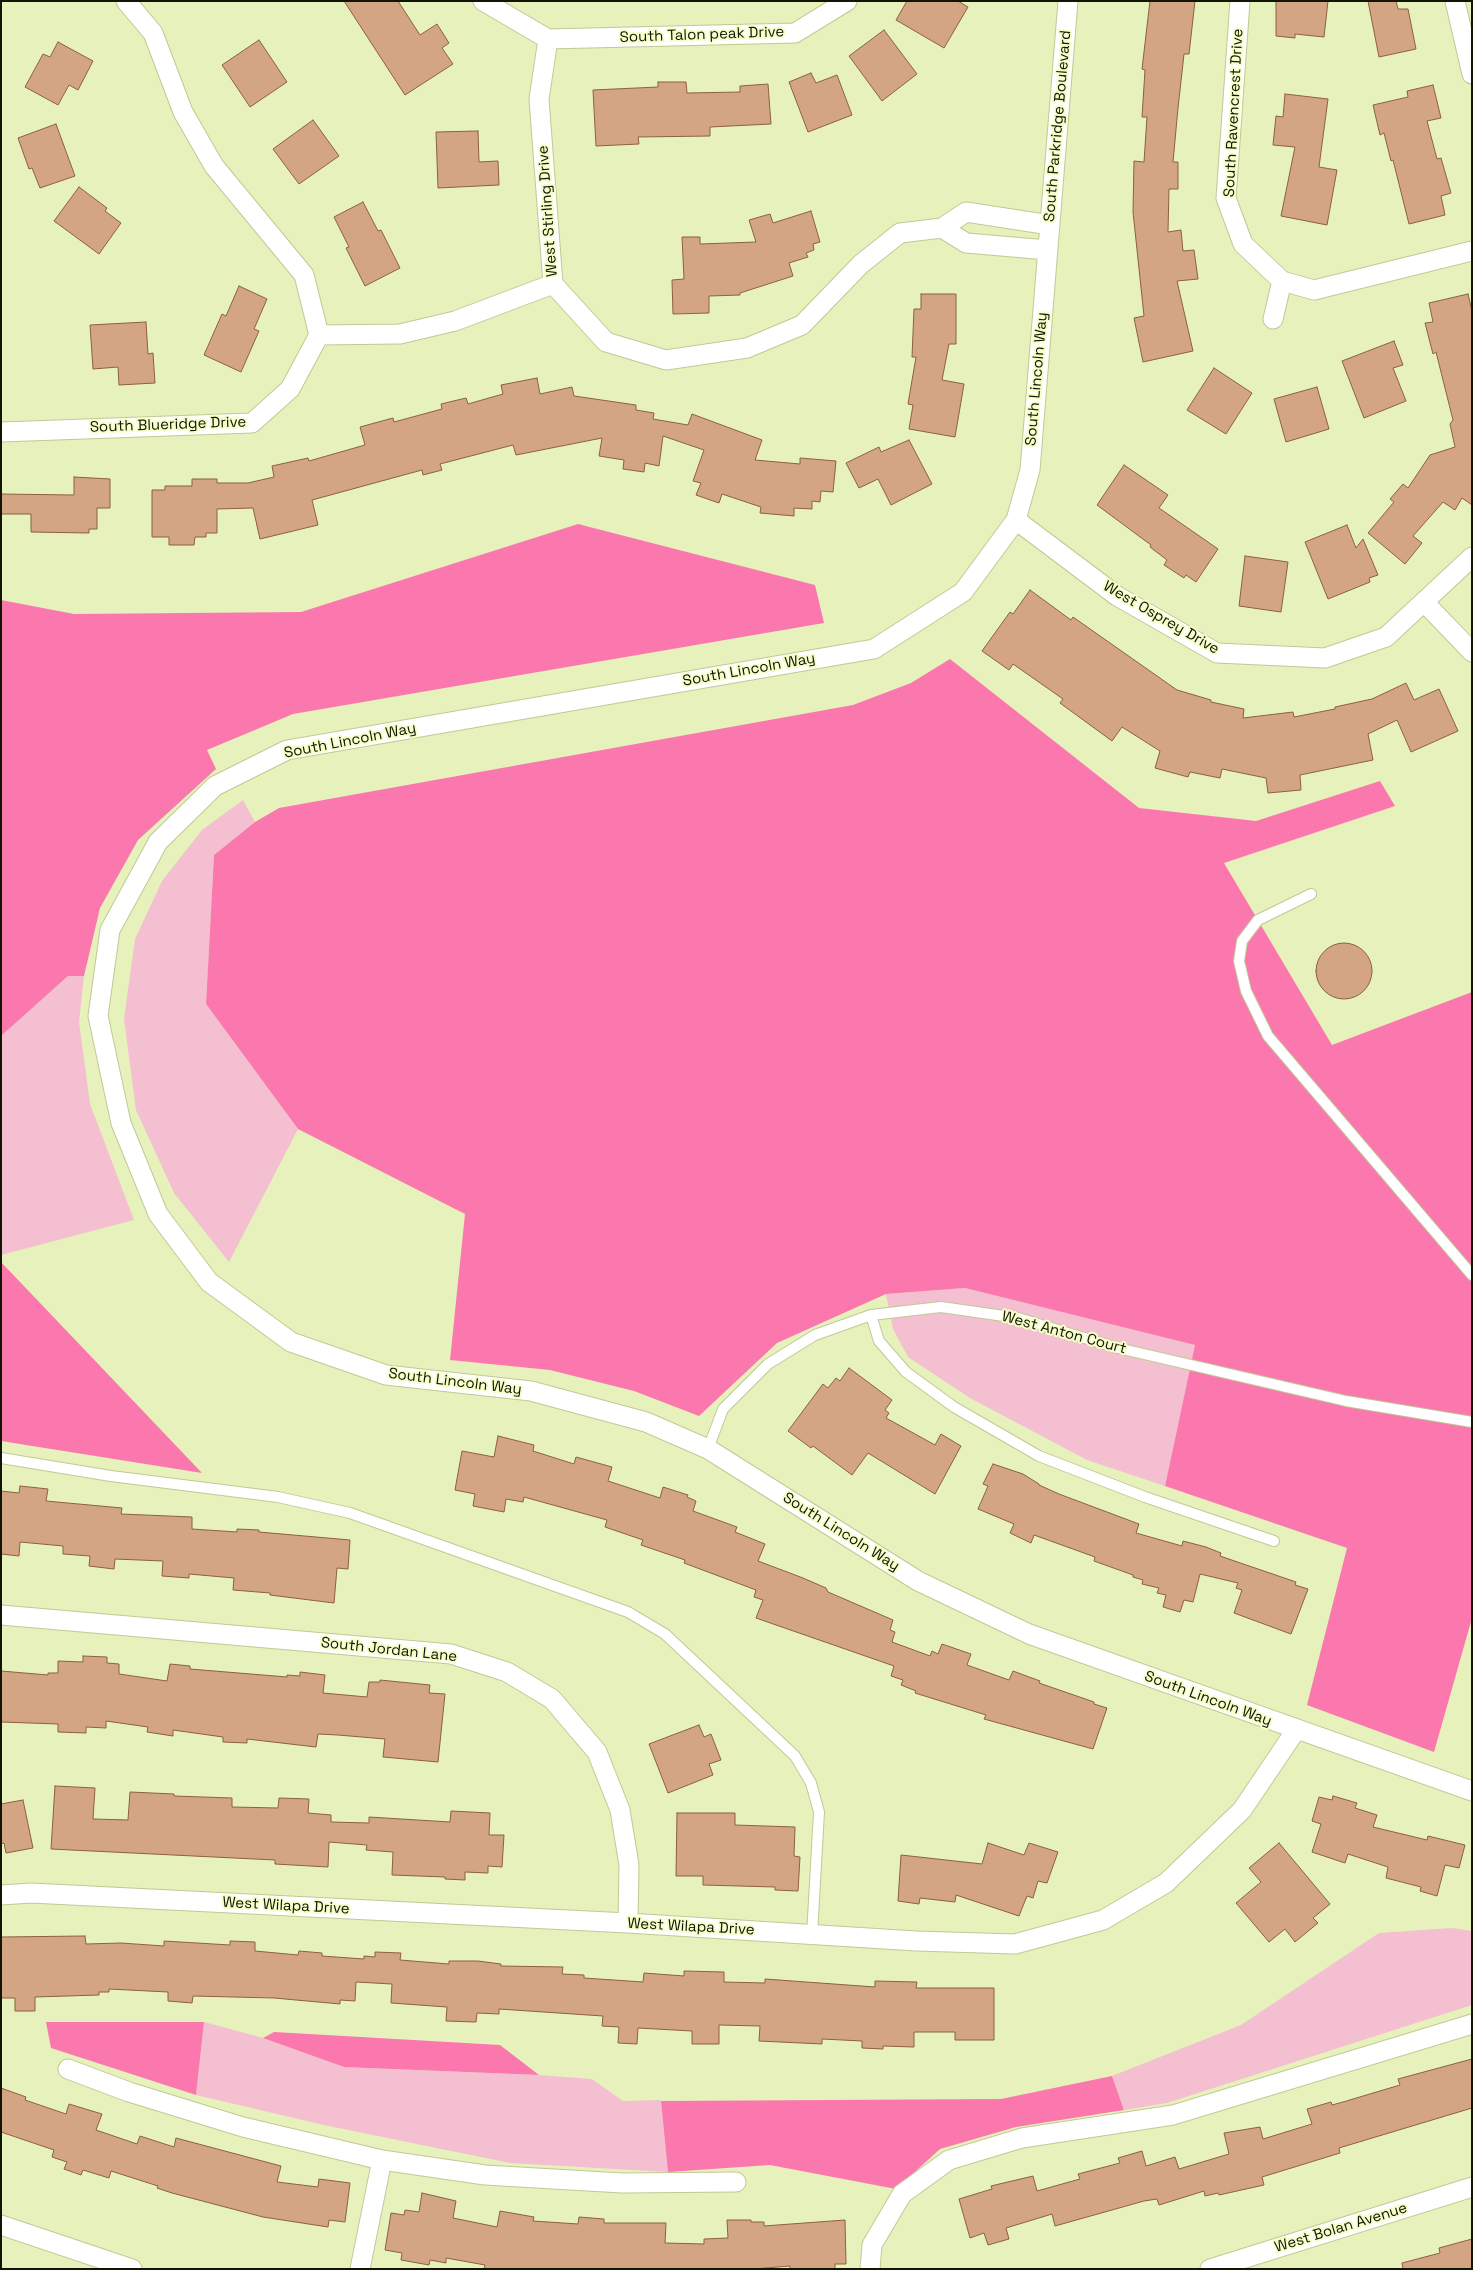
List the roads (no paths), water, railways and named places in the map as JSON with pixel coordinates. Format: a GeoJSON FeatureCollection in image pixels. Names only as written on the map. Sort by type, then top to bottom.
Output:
{"type":"FeatureCollection","features":[{"type":"Feature","properties":{"kind":"street"},"geometry":{"type":"LineString","coordinates":[[126,1],[153,33],[183,112],[214,166],[304,275],[319,335],[400,334],[455,321],[553,284]]}},
{"type":"Feature","properties":{"kind":"street"},"geometry":{"type":"LineString","coordinates":[[483,1],[548,39]]}},
{"type":"Feature","properties":{"kind":"street","name":"South Talon peak Drive"},"geometry":{"type":"LineString","coordinates":[[548,39],[795,32],[847,1]]}},
{"type":"Feature","properties":{"kind":"street","name":"South Parkridge Boulevard"},"geometry":{"type":"LineString","coordinates":[[1048,250],[1068,1]]}},
{"type":"Feature","properties":{"kind":"street","name":"South Ravencrest Drive"},"geometry":{"type":"LineString","coordinates":[[1240,1],[1226,198],[1243,244],[1282,281],[1314,290],[1472,251]]}},
{"type":"Feature","properties":{"kind":"street"},"geometry":{"type":"LineString","coordinates":[[1455,1],[1472,74]]}},
{"type":"Feature","properties":{"kind":"street","name":"West Stirling Drive"},"geometry":{"type":"LineString","coordinates":[[548,39],[539,99],[553,284],[606,342],[666,360],[747,348],[802,325],[862,264],[900,233],[942,228]]}},
{"type":"Feature","properties":{"kind":"street"},"geometry":{"type":"LineString","coordinates":[[1048,250],[966,243],[942,228],[966,212],[1050,225]]}},
{"type":"Feature","properties":{"kind":"street","name":"South Lincoln Way"},"geometry":{"type":"LineString","coordinates":[[1048,250],[1030,470],[1016,520],[963,592],[874,649],[287,750],[215,786],[158,842],[110,930],[98,1016],[121,1123],[158,1214],[209,1282],[291,1342],[386,1375],[531,1391],[646,1422],[708,1450],[926,1585],[1029,1634],[1472,1792]]}},
{"type":"Feature","properties":{"kind":"street"},"geometry":{"type":"LineString","coordinates":[[1274,319],[1282,281]]}},
{"type":"Feature","properties":{"kind":"street","name":"South Blueridge Drive"},"geometry":{"type":"LineString","coordinates":[[1,432],[252,423],[290,389],[319,335]]}},
{"type":"Feature","properties":{"kind":"street","name":"West Osprey Drive"},"geometry":{"type":"LineString","coordinates":[[1016,520],[1117,596],[1217,654],[1325,658],[1386,637],[1472,557]]}},
{"type":"Feature","properties":{"kind":"street"},"geometry":{"type":"LineString","coordinates":[[1424,602],[1472,652]]}},
{"type":"Feature","properties":{"kind":"street","name":"South Jordan Lane"},"geometry":{"type":"LineString","coordinates":[[1,1615],[451,1654],[507,1672],[552,1699],[596,1752],[620,1810],[629,1865],[628,1924]]}},
{"type":"Feature","properties":{"kind":"street","name":"West Wilapa Drive"},"geometry":{"type":"LineString","coordinates":[[1,1895],[31,1893],[812,1935],[1015,1944],[1103,1920],[1166,1883],[1242,1810],[1296,1730]]}},
{"type":"Feature","properties":{"kind":"street"},"geometry":{"type":"LineString","coordinates":[[870,2269],[872,2245],[902,2194],[948,2160],[1022,2138],[1174,2115],[1472,2024]]}},
{"type":"Feature","properties":{"kind":"street"},"geometry":{"type":"LineString","coordinates":[[68,2069],[129,2092],[243,2127],[382,2160],[485,2175],[622,2183],[736,2182]]}},
{"type":"Feature","properties":{"kind":"street"},"geometry":{"type":"LineString","coordinates":[[360,2269],[382,2160]]}},
{"type":"Feature","properties":{"kind":"street","name":"West Bolan Avenue"},"geometry":{"type":"LineString","coordinates":[[1210,2269],[1472,2187]]}},
{"type":"Feature","properties":{"kind":"street"},"geometry":{"type":"LineString","coordinates":[[1,2225],[132,2269]]}},
{"type":"Feature","properties":{"kind":"lane"},"geometry":{"type":"LineString","coordinates":[[1311,894],[1258,920],[1242,941],[1239,961],[1246,991],[1268,1036],[1472,1275]]}},
{"type":"Feature","properties":{"kind":"lane","name":"West Anton Court"},"geometry":{"type":"LineString","coordinates":[[708,1450],[723,1409],[768,1364],[815,1335],[871,1315],[941,1307],[1018,1318],[1118,1348],[1346,1401],[1472,1422]]}},
{"type":"Feature","properties":{"kind":"lane"},"geometry":{"type":"LineString","coordinates":[[871,1315],[879,1342],[906,1372],[954,1407],[1039,1456],[1145,1498],[1274,1541]]}},
{"type":"Feature","properties":{"kind":"lane"},"geometry":{"type":"LineString","coordinates":[[1,1458],[111,1476],[278,1497],[350,1513],[628,1612],[658,1629],[795,1756],[811,1783],[819,1812],[812,1935]]}}]}
